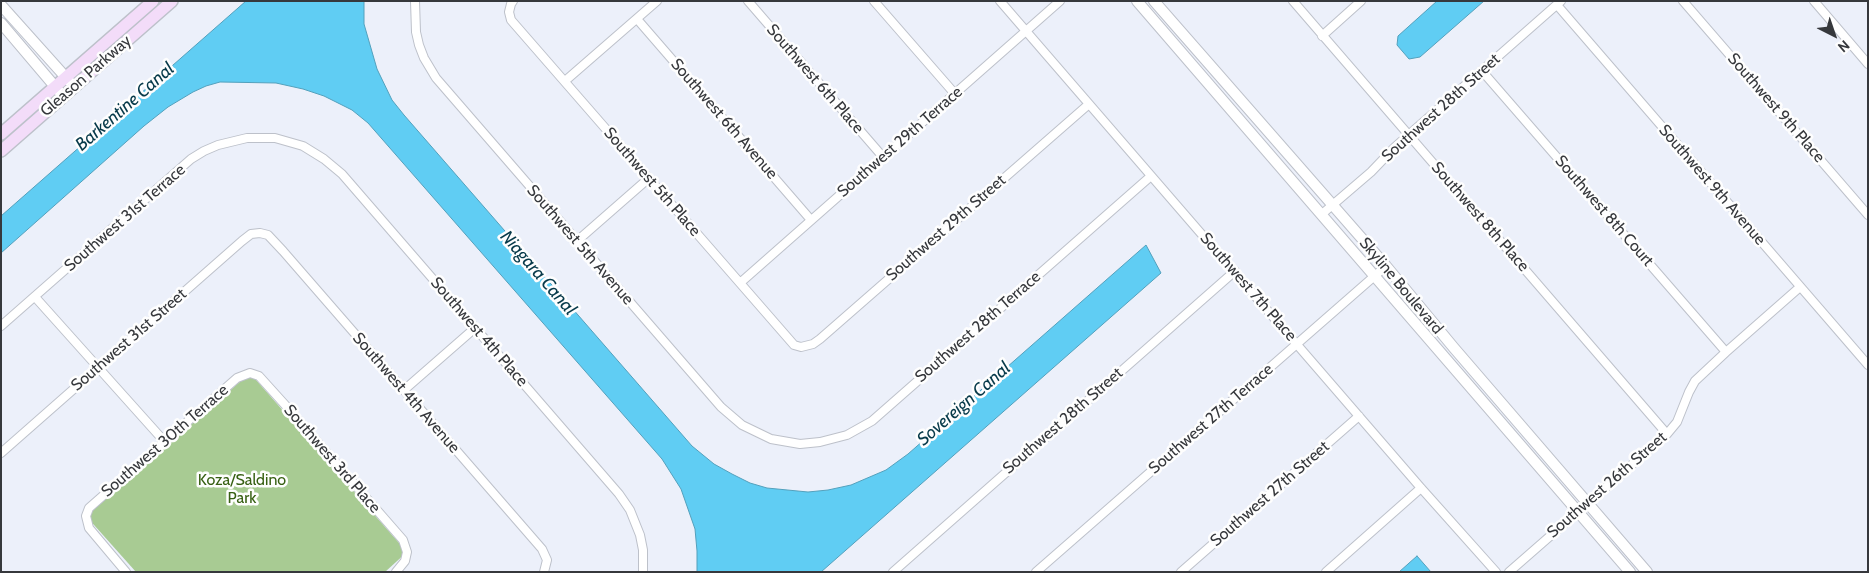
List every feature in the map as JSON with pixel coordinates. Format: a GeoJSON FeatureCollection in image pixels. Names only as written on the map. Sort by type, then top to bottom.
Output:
{"type":"FeatureCollection","features":[{"type":"Feature","properties":{"kind":"main road","name":"Gleason Parkway"},"geometry":{"type":"LineString","coordinates":[[1,134],[153,1]]}},
{"type":"Feature","properties":{"kind":"main road","name":"Gleason Parkway"},"geometry":{"type":"LineString","coordinates":[[1,151],[172,1]]}},
{"type":"Feature","properties":{"kind":"street"},"geometry":{"type":"LineString","coordinates":[[6,1],[1,5],[74,87]]}},
{"type":"Feature","properties":{"kind":"street","name":"Southwest 5th Avenue"},"geometry":{"type":"LineString","coordinates":[[415,1],[416,32],[419,45],[430,70],[728,414],[756,433],[789,443]]}},
{"type":"Feature","properties":{"kind":"street","name":"Southwest 5th Place"},"geometry":{"type":"LineString","coordinates":[[513,1],[509,12],[511,20],[794,345],[801,347]]}},
{"type":"Feature","properties":{"kind":"street"},"geometry":{"type":"LineString","coordinates":[[565,82],[657,1]]}},
{"type":"Feature","properties":{"kind":"street","name":"Southwest 6th Place"},"geometry":{"type":"LineString","coordinates":[[748,1],[883,157]]}},
{"type":"Feature","properties":{"kind":"street"},"geometry":{"type":"LineString","coordinates":[[874,1],[955,94]]}},
{"type":"Feature","properties":{"kind":"street","name":"Southwest 7th Place"},"geometry":{"type":"LineString","coordinates":[[1000,1],[1421,488],[1496,572]]}},
{"type":"Feature","properties":{"kind":"street","name":"Southwest 29th Terrace"},"geometry":{"type":"LineString","coordinates":[[740,282],[1060,1]]}},
{"type":"Feature","properties":{"kind":"street","name":"Skyline Boulevard"},"geometry":{"type":"LineString","coordinates":[[1137,1],[1630,572]]}},
{"type":"Feature","properties":{"kind":"street","name":"Skyline Boulevard"},"geometry":{"type":"LineString","coordinates":[[1154,1],[1386,266],[1407,294],[1647,572]]}},
{"type":"Feature","properties":{"kind":"street","name":"Southwest 8th Place"},"geometry":{"type":"LineString","coordinates":[[1292,1],[1667,434]]}},
{"type":"Feature","properties":{"kind":"street"},"geometry":{"type":"LineString","coordinates":[[1322,36],[1361,1]]}},
{"type":"Feature","properties":{"kind":"street","name":"Southwest 9th Place"},"geometry":{"type":"LineString","coordinates":[[1684,1],[1868,215]]}},
{"type":"Feature","properties":{"kind":"street"},"geometry":{"type":"LineString","coordinates":[[1814,1],[1868,64]]}},
{"type":"Feature","properties":{"kind":"street","name":"Southwest 28th Street"},"geometry":{"type":"LineString","coordinates":[[1322,214],[1559,3]]}},
{"type":"Feature","properties":{"kind":"street","name":"Southwest 9th Avenue"},"geometry":{"type":"LineString","coordinates":[[1559,3],[1868,365]]}},
{"type":"Feature","properties":{"kind":"street","name":"Southwest 6th Avenue"},"geometry":{"type":"LineString","coordinates":[[637,19],[812,220]]}},
{"type":"Feature","properties":{"kind":"street"},"geometry":{"type":"LineString","coordinates":[[1,23],[63,96]]}},
{"type":"Feature","properties":{"kind":"street","name":"Southwest 8th Court"},"geometry":{"type":"LineString","coordinates":[[1482,70],[1726,352]]}},
{"type":"Feature","properties":{"kind":"street","name":"Southwest 29th Street"},"geometry":{"type":"LineString","coordinates":[[801,347],[820,340],[1089,104]]}},
{"type":"Feature","properties":{"kind":"street","name":"Southwest 31st Terrace"},"geometry":{"type":"LineString","coordinates":[[1,326],[192,159],[218,145],[246,138],[263,137]]}},
{"type":"Feature","properties":{"kind":"street","name":"Southwest 4th Place"},"geometry":{"type":"LineString","coordinates":[[263,137],[289,141],[303,146],[333,166],[475,328],[625,502],[640,535],[643,550],[643,572]]}},
{"type":"Feature","properties":{"kind":"street","name":"Southwest 28th Terrace"},"geometry":{"type":"LineString","coordinates":[[789,443],[811,444],[838,438],[872,421],[1151,176]]}},
{"type":"Feature","properties":{"kind":"street"},"geometry":{"type":"LineString","coordinates":[[577,241],[649,178]]}},
{"type":"Feature","properties":{"kind":"street","name":"Southwest 31st Street"},"geometry":{"type":"LineString","coordinates":[[1,453],[242,241],[251,234],[260,233]]}},
{"type":"Feature","properties":{"kind":"street","name":"Southwest 4th Avenue"},"geometry":{"type":"LineString","coordinates":[[260,233],[268,235],[283,251],[542,549],[547,560],[544,572]]}},
{"type":"Feature","properties":{"kind":"street","name":"Southwest 27th Terrace"},"geometry":{"type":"LineString","coordinates":[[1036,572],[1386,266]]}},
{"type":"Feature","properties":{"kind":"street","name":"Southwest 28th Street"},"geometry":{"type":"LineString","coordinates":[[893,572],[1235,271]]}},
{"type":"Feature","properties":{"kind":"street","name":"Southwest 26th Street"},"geometry":{"type":"LineString","coordinates":[[1509,572],[1667,434],[1677,422],[1695,382],[1800,287]]}},
{"type":"Feature","properties":{"kind":"street"},"geometry":{"type":"LineString","coordinates":[[35,297],[164,441]]}},
{"type":"Feature","properties":{"kind":"street"},"geometry":{"type":"LineString","coordinates":[[404,390],[475,328]]}},
{"type":"Feature","properties":{"kind":"street","name":"Southwest 30th Terrace"},"geometry":{"type":"LineString","coordinates":[[126,572],[89,528],[86,516],[89,508],[237,378],[250,373]]}},
{"type":"Feature","properties":{"kind":"street","name":"Southwest 3rd Place"},"geometry":{"type":"LineString","coordinates":[[250,373],[259,376],[288,407],[403,540],[407,552],[405,561],[396,572]]}},
{"type":"Feature","properties":{"kind":"street","name":"Southwest 27th Street"},"geometry":{"type":"LineString","coordinates":[[1181,572],[1359,416]]}},
{"type":"Feature","properties":{"kind":"street"},"geometry":{"type":"LineString","coordinates":[[1326,572],[1421,488]]}},
{"type":"Feature","properties":{"kind":"green space","name":"Koza/Saldino Park"},"geometry":{"type":"Polygon","coordinates":[[[250,373],[407,552],[385,572],[136,572],[86,516],[250,373]]]}},
{"type":"Feature","properties":{"kind":"water","name":"Niagara Canal"},"geometry":{"type":"Polygon","coordinates":[[[246,1],[364,1],[364,24],[377,69],[392,100],[404,115],[692,446],[714,464],[750,483],[767,488],[808,492],[851,485],[886,470],[908,454],[1146,245],[1161,273],[821,572],[697,572],[695,529],[681,489],[662,459],[368,123],[352,110],[324,96],[276,83],[220,82],[193,92],[168,107],[144,126],[1,253],[1,216],[246,1]]]}},
{"type":"Feature","properties":{"kind":"water"},"geometry":{"type":"Polygon","coordinates":[[[1437,1],[1484,1],[1420,57],[1409,59],[1397,45],[1398,36],[1437,1]]]}},
{"type":"Feature","properties":{"kind":"water"},"geometry":{"type":"Polygon","coordinates":[[[1417,556],[1431,572],[1399,572],[1417,556]]]}},
{"type":"Feature","properties":{"kind":"water label","name":"Barkentine Canal"},"geometry":{"type":"Point","coordinates":[125,107]}},
{"type":"Feature","properties":{"kind":"water label","name":"Sovereign Canal"},"geometry":{"type":"Point","coordinates":[964,404]}}]}
